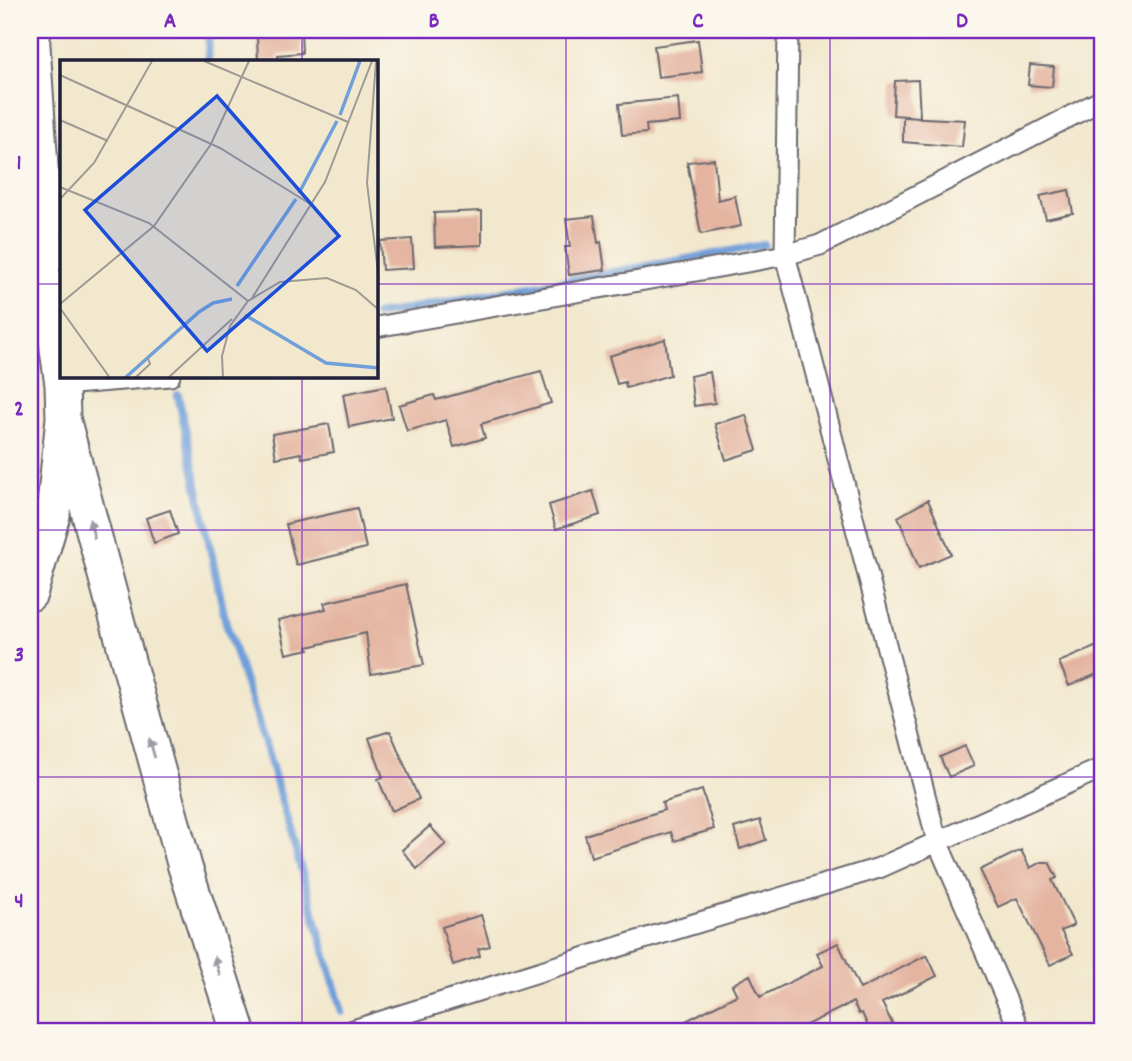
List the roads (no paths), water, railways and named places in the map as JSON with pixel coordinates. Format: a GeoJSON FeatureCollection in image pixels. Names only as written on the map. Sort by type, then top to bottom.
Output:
{"type":"FeatureCollection","features":[{"type":"Feature","properties":{"kind":"highway"},"geometry":{"type":"LineString","coordinates":[[32,30],[49,292],[60,371]]}},
{"type":"Feature","properties":{"kind":"highway"},"geometry":{"type":"LineString","coordinates":[[30,232],[49,292]]}},
{"type":"Feature","properties":{"kind":"highway"},"geometry":{"type":"LineString","coordinates":[[30,594],[53,515],[63,418],[61,378]]}},
{"type":"Feature","properties":{"kind":"highway"},"geometry":{"type":"LineString","coordinates":[[63,418],[185,867],[238,1031]]}},
{"type":"Feature","properties":{"kind":"street"},"geometry":{"type":"LineString","coordinates":[[788,30],[785,255],[937,841],[1020,1031]]}},
{"type":"Feature","properties":{"kind":"street"},"geometry":{"type":"LineString","coordinates":[[378,327],[785,255],[820,245],[1102,100]]}},
{"type":"Feature","properties":{"kind":"street"},"geometry":{"type":"LineString","coordinates":[[62,385],[146,378]]}},
{"type":"Feature","properties":{"kind":"street"},"geometry":{"type":"LineString","coordinates":[[350,1031],[879,868],[1102,768]]}},
{"type":"Feature","properties":{"kind":"waterway"},"geometry":{"type":"LineString","coordinates":[[208,60],[209,30]]}},
{"type":"Feature","properties":{"kind":"waterway"},"geometry":{"type":"LineString","coordinates":[[378,315],[764,245]]}},
{"type":"Feature","properties":{"kind":"waterway"},"geometry":{"type":"LineString","coordinates":[[178,395],[226,623],[267,750],[342,1012]]}}]}
